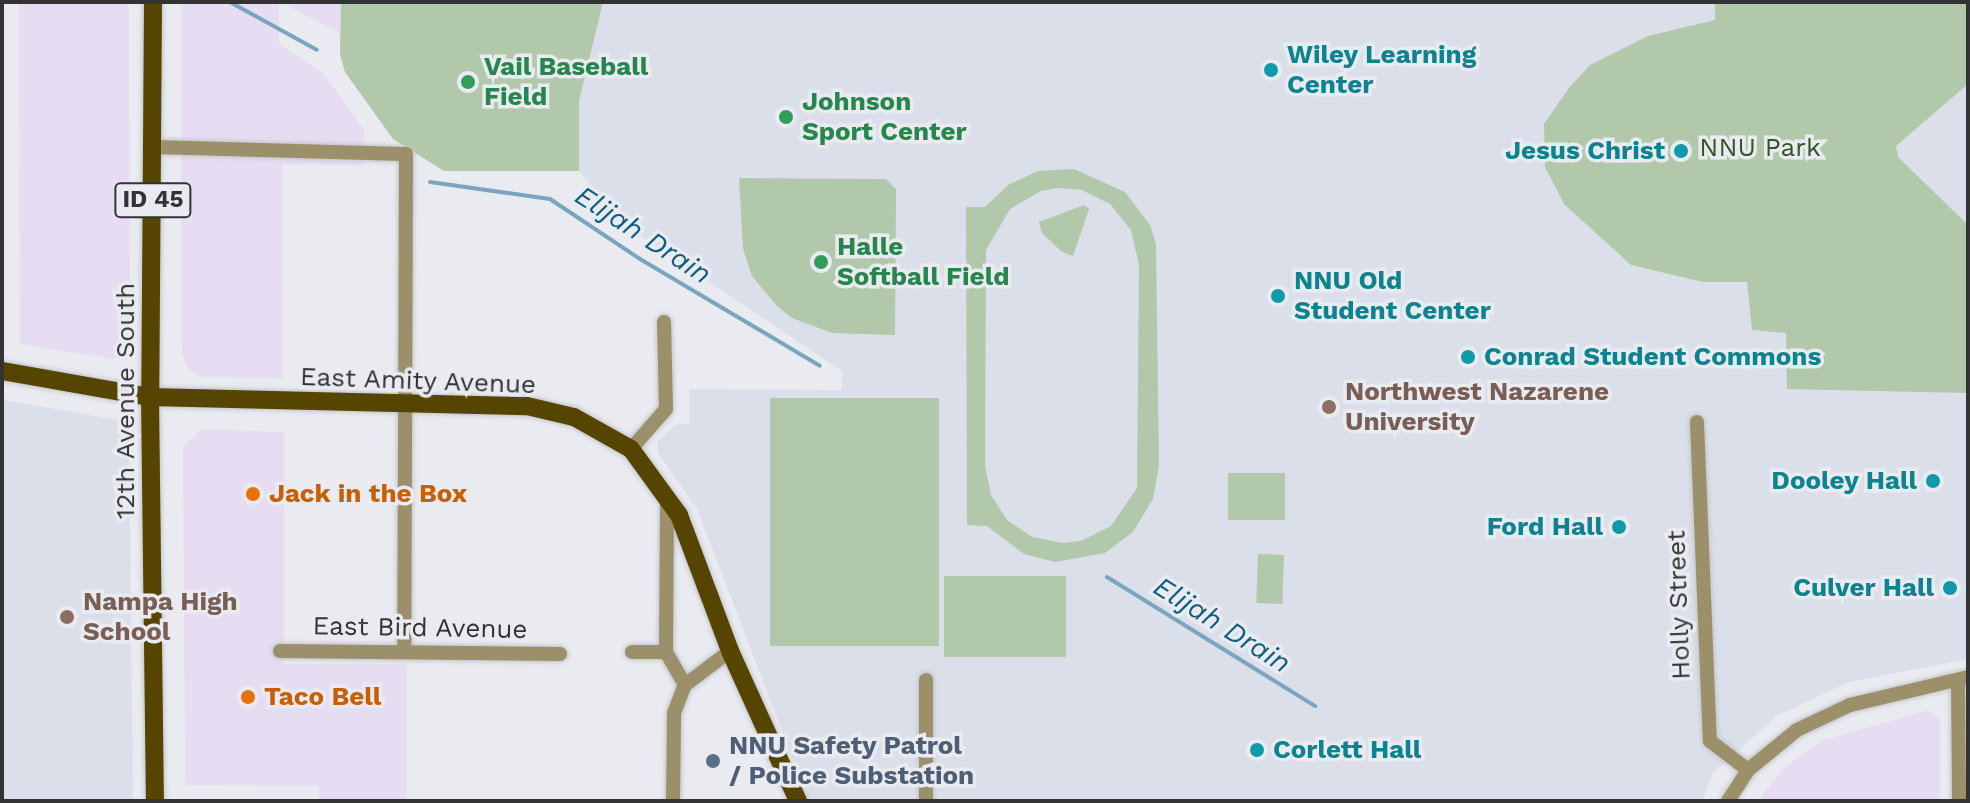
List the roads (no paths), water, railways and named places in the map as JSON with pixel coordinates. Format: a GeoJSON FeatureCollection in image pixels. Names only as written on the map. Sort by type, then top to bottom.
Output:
{"type":"FeatureCollection","features":[{"type":"Feature","properties":{"kind":"main road","name":"12th Avenue South"},"geometry":{"type":"LineString","coordinates":[[153,2],[150,397],[156,800]]}},
{"type":"Feature","properties":{"kind":"main road","name":"East Amity Avenue"},"geometry":{"type":"LineString","coordinates":[[2,371],[150,397],[408,407],[527,406],[574,417],[631,449]]}},
{"type":"Feature","properties":{"kind":"main road"},"geometry":{"type":"LineString","coordinates":[[631,449],[679,515],[730,651],[798,801]]}},
{"type":"Feature","properties":{"kind":"street"},"geometry":{"type":"LineString","coordinates":[[153,147],[406,154],[408,407],[404,652]]}},
{"type":"Feature","properties":{"kind":"street"},"geometry":{"type":"LineString","coordinates":[[631,449],[666,409],[664,322]]}},
{"type":"Feature","properties":{"kind":"street","name":"Holly Street"},"geometry":{"type":"LineString","coordinates":[[1697,422],[1710,741],[1748,770]]}},
{"type":"Feature","properties":{"kind":"street"},"geometry":{"type":"LineString","coordinates":[[667,499],[666,652],[685,685]]}},
{"type":"Feature","properties":{"kind":"street","name":"East Bird Avenue"},"geometry":{"type":"LineString","coordinates":[[280,651],[560,654]]}},
{"type":"Feature","properties":{"kind":"street"},"geometry":{"type":"LineString","coordinates":[[673,801],[674,713],[685,685],[730,651]]}},
{"type":"Feature","properties":{"kind":"street"},"geometry":{"type":"LineString","coordinates":[[632,652],[666,652]]}},
{"type":"Feature","properties":{"kind":"street"},"geometry":{"type":"LineString","coordinates":[[1728,801],[1748,770],[1797,730],[1850,705],[1963,679],[1959,801]]}},
{"type":"Feature","properties":{"kind":"street"},"geometry":{"type":"LineString","coordinates":[[926,680],[926,801]]}},
{"type":"Feature","properties":{"kind":"waterway","name":"Elijah Drain"},"geometry":{"type":"LineString","coordinates":[[230,2],[317,50]]}},
{"type":"Feature","properties":{"kind":"waterway","name":"Elijah Drain"},"geometry":{"type":"LineString","coordinates":[[430,182],[550,199],[640,259],[820,366]]}},
{"type":"Feature","properties":{"kind":"waterway","name":"Elijah Drain"},"geometry":{"type":"LineString","coordinates":[[1107,577],[1315,706]]}},
{"type":"Feature","properties":{"kind":"place","name":"Wiley Learning Center"},"geometry":{"type":"Point","coordinates":[1271,70]}},
{"type":"Feature","properties":{"kind":"place","name":"Vail Baseball Field"},"geometry":{"type":"Point","coordinates":[468,82]}},
{"type":"Feature","properties":{"kind":"place","name":"Johnson Sport Center"},"geometry":{"type":"Point","coordinates":[786,117]}},
{"type":"Feature","properties":{"kind":"place","name":"Jesus Christ"},"geometry":{"type":"Point","coordinates":[1681,151]}},
{"type":"Feature","properties":{"kind":"place","name":"Halle Softball Field"},"geometry":{"type":"Point","coordinates":[821,262]}},
{"type":"Feature","properties":{"kind":"place","name":"NNU Old Student Center"},"geometry":{"type":"Point","coordinates":[1278,296]}},
{"type":"Feature","properties":{"kind":"place","name":"Conrad Student Commons"},"geometry":{"type":"Point","coordinates":[1468,357]}},
{"type":"Feature","properties":{"kind":"place","name":"Northwest Nazarene University"},"geometry":{"type":"Point","coordinates":[1329,407]}},
{"type":"Feature","properties":{"kind":"place","name":"Dooley Hall"},"geometry":{"type":"Point","coordinates":[1933,481]}},
{"type":"Feature","properties":{"kind":"place","name":"Jack in the Box"},"geometry":{"type":"Point","coordinates":[253,494]}},
{"type":"Feature","properties":{"kind":"place","name":"Ford Hall"},"geometry":{"type":"Point","coordinates":[1619,527]}},
{"type":"Feature","properties":{"kind":"place","name":"Culver Hall"},"geometry":{"type":"Point","coordinates":[1950,588]}},
{"type":"Feature","properties":{"kind":"place","name":"Nampa High School"},"geometry":{"type":"Point","coordinates":[67,617]}},
{"type":"Feature","properties":{"kind":"place","name":"Taco Bell"},"geometry":{"type":"Point","coordinates":[248,697]}},
{"type":"Feature","properties":{"kind":"place","name":"Corlett Hall"},"geometry":{"type":"Point","coordinates":[1257,750]}},
{"type":"Feature","properties":{"kind":"place","name":"NNU Safety Patrol / Police Substation"},"geometry":{"type":"Point","coordinates":[713,761]}},
{"type":"Feature","properties":{"kind":"park label","name":"NNU Park"},"geometry":{"type":"Point","coordinates":[1760,148]}}]}
